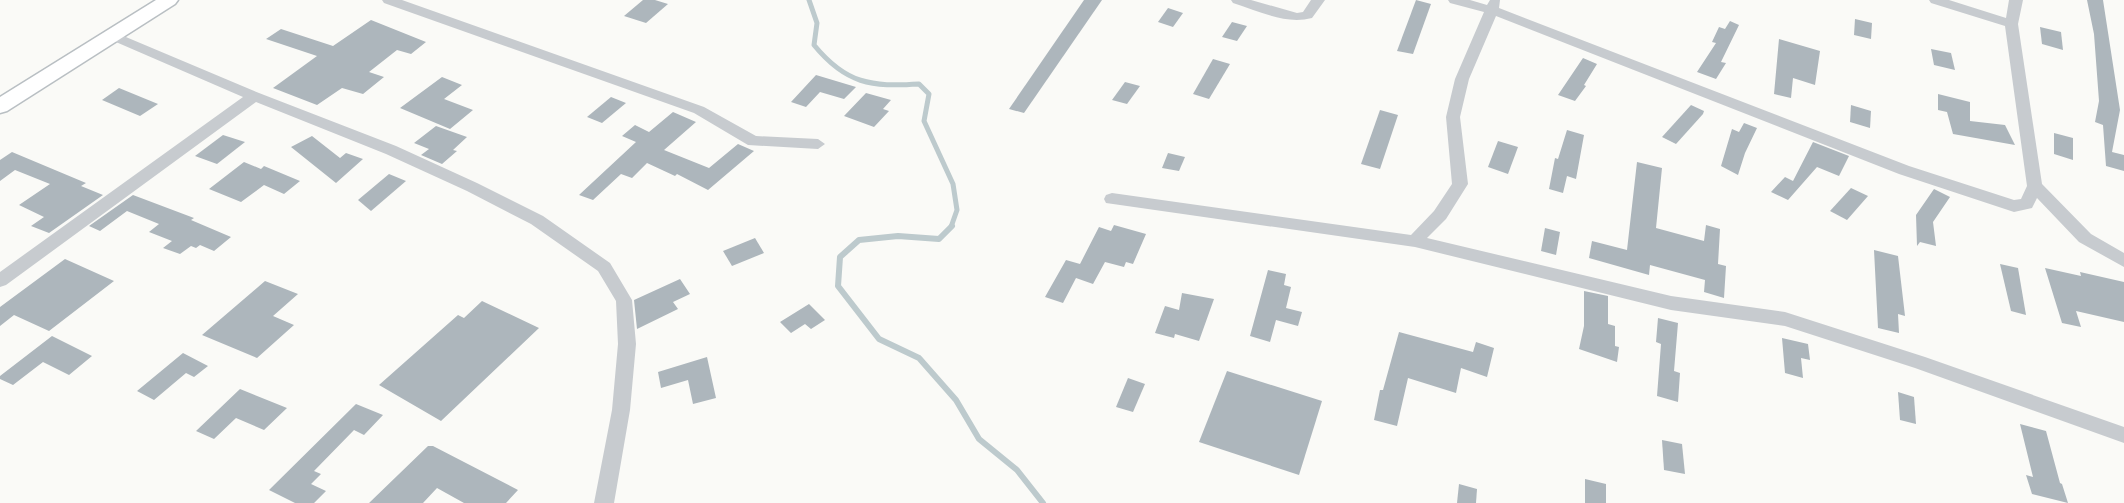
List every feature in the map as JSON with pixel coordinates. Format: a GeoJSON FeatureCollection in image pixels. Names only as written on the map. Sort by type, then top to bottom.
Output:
{"type":"FeatureCollection","features":[{"type":"Feature","properties":{"kind":"main road"},"geometry":{"type":"LineString","coordinates":[[0,106],[169,0]]}},
{"type":"Feature","properties":{"kind":"street"},"geometry":{"type":"LineString","coordinates":[[1238,0],[1297,17],[1307,15],[1318,0]]}},
{"type":"Feature","properties":{"kind":"street"},"geometry":{"type":"LineString","coordinates":[[1455,0],[1494,5],[1904,170],[2014,206],[2026,204],[2035,186],[2011,24],[2016,0]]}},
{"type":"Feature","properties":{"kind":"street"},"geometry":{"type":"LineString","coordinates":[[1936,0],[2011,24]]}},
{"type":"Feature","properties":{"kind":"street"},"geometry":{"type":"LineString","coordinates":[[398,1],[690,106],[753,141],[818,144]]}},
{"type":"Feature","properties":{"kind":"street"},"geometry":{"type":"LineString","coordinates":[[1415,241],[1440,215],[1460,184],[1454,117],[1462,79],[1494,5]]}},
{"type":"Feature","properties":{"kind":"street"},"geometry":{"type":"LineString","coordinates":[[114,36],[254,96],[391,150],[472,186],[537,220],[604,267],[624,300],[627,344],[621,410],[604,503]]}},
{"type":"Feature","properties":{"kind":"street"},"geometry":{"type":"LineString","coordinates":[[0,281],[254,96]]}},
{"type":"Feature","properties":{"kind":"street"},"geometry":{"type":"LineString","coordinates":[[2035,186],[2085,238],[2124,261]]}},
{"type":"Feature","properties":{"kind":"street"},"geometry":{"type":"LineString","coordinates":[[1112,199],[1415,241],[1671,303],[1784,319],[1919,362],[2124,435]]}},
{"type":"Feature","properties":{"kind":"building"},"geometry":{"type":"Polygon","coordinates":[[[643,0],[655,0],[668,4],[646,23],[624,16],[643,0]]]}},
{"type":"Feature","properties":{"kind":"building"},"geometry":{"type":"Polygon","coordinates":[[[1084,0],[1102,0],[1024,113],[1009,109],[1084,0]]]}},
{"type":"Feature","properties":{"kind":"building"},"geometry":{"type":"Polygon","coordinates":[[[1416,0],[1431,4],[1413,54],[1397,51],[1416,0]]]}},
{"type":"Feature","properties":{"kind":"building"},"geometry":{"type":"Polygon","coordinates":[[[2087,0],[2103,0],[2120,110],[2112,152],[2124,155],[2124,171],[2106,166],[2103,125],[2095,122],[2099,101],[2094,34],[2087,0]]]}},
{"type":"Feature","properties":{"kind":"building"},"geometry":{"type":"Polygon","coordinates":[[[1168,8],[1183,13],[1173,27],[1158,22],[1168,8]]]}},
{"type":"Feature","properties":{"kind":"building"},"geometry":{"type":"Polygon","coordinates":[[[1855,19],[1872,23],[1871,39],[1854,35],[1855,19]]]}},
{"type":"Feature","properties":{"kind":"building"},"geometry":{"type":"Polygon","coordinates":[[[371,20],[426,42],[411,54],[397,50],[369,72],[384,77],[363,94],[342,88],[317,105],[273,88],[317,56],[266,39],[281,29],[333,46],[371,20]]]}},
{"type":"Feature","properties":{"kind":"building"},"geometry":{"type":"Polygon","coordinates":[[[1730,21],[1739,25],[1721,62],[1726,63],[1716,79],[1697,72],[1716,43],[1712,42],[1719,27],[1725,29],[1730,21]]]}},
{"type":"Feature","properties":{"kind":"building"},"geometry":{"type":"Polygon","coordinates":[[[1232,22],[1247,26],[1237,41],[1222,37],[1232,22]]]}},
{"type":"Feature","properties":{"kind":"building"},"geometry":{"type":"Polygon","coordinates":[[[2040,27],[2061,32],[2063,50],[2042,44],[2040,27]]]}},
{"type":"Feature","properties":{"kind":"building"},"geometry":{"type":"Polygon","coordinates":[[[1779,39],[1820,51],[1815,85],[1793,78],[1791,98],[1774,94],[1779,39]]]}},
{"type":"Feature","properties":{"kind":"building"},"geometry":{"type":"Polygon","coordinates":[[[1931,49],[1951,53],[1955,70],[1934,65],[1931,49]]]}},
{"type":"Feature","properties":{"kind":"building"},"geometry":{"type":"Polygon","coordinates":[[[1583,58],[1597,64],[1584,85],[1586,86],[1575,101],[1558,95],[1583,58]]]}},
{"type":"Feature","properties":{"kind":"building"},"geometry":{"type":"Polygon","coordinates":[[[1213,59],[1230,64],[1209,99],[1193,94],[1213,59]]]}},
{"type":"Feature","properties":{"kind":"building"},"geometry":{"type":"Polygon","coordinates":[[[816,75],[856,87],[844,99],[820,92],[806,107],[791,102],[816,75]]]}},
{"type":"Feature","properties":{"kind":"building"},"geometry":{"type":"Polygon","coordinates":[[[442,77],[462,85],[444,99],[473,110],[450,129],[400,108],[442,77]]]}},
{"type":"Feature","properties":{"kind":"building"},"geometry":{"type":"Polygon","coordinates":[[[1125,82],[1140,86],[1127,104],[1112,100],[1125,82]]]}},
{"type":"Feature","properties":{"kind":"building"},"geometry":{"type":"Polygon","coordinates":[[[119,88],[158,104],[140,116],[102,100],[119,88]]]}},
{"type":"Feature","properties":{"kind":"building"},"geometry":{"type":"Polygon","coordinates":[[[866,93],[891,100],[883,109],[889,111],[874,127],[844,116],[866,93]]]}},
{"type":"Feature","properties":{"kind":"building"},"geometry":{"type":"Polygon","coordinates":[[[1938,94],[1970,102],[1970,121],[2005,125],[2015,145],[1953,134],[1947,112],[1938,110],[1938,94]]]}},
{"type":"Feature","properties":{"kind":"building"},"geometry":{"type":"Polygon","coordinates":[[[611,97],[626,103],[602,123],[587,117],[611,97]]]}},
{"type":"Feature","properties":{"kind":"building"},"geometry":{"type":"Polygon","coordinates":[[[1691,105],[1704,111],[1703,114],[1676,144],[1662,137],[1691,105]]]}},
{"type":"Feature","properties":{"kind":"building"},"geometry":{"type":"Polygon","coordinates":[[[1851,105],[1871,111],[1870,128],[1850,122],[1851,105]]]}},
{"type":"Feature","properties":{"kind":"building"},"geometry":{"type":"Polygon","coordinates":[[[1380,110],[1398,115],[1380,169],[1361,164],[1380,110]]]}},
{"type":"Feature","properties":{"kind":"building"},"geometry":{"type":"Polygon","coordinates":[[[673,112],[696,122],[664,150],[709,168],[738,144],[754,151],[708,190],[677,174],[675,176],[647,163],[632,178],[621,174],[593,200],[579,195],[636,142],[622,136],[635,125],[649,132],[673,112]]]}},
{"type":"Feature","properties":{"kind":"building"},"geometry":{"type":"Polygon","coordinates":[[[1744,123],[1757,128],[1745,153],[1738,175],[1721,166],[1732,129],[1739,132],[1744,123]]]}},
{"type":"Feature","properties":{"kind":"building"},"geometry":{"type":"Polygon","coordinates":[[[436,126],[467,137],[453,150],[457,151],[442,164],[421,155],[429,149],[414,143],[436,126]]]}},
{"type":"Feature","properties":{"kind":"building"},"geometry":{"type":"Polygon","coordinates":[[[1567,130],[1584,135],[1576,179],[1567,176],[1563,193],[1549,189],[1555,158],[1558,159],[1567,130]]]}},
{"type":"Feature","properties":{"kind":"building"},"geometry":{"type":"Polygon","coordinates":[[[2054,133],[2073,138],[2073,160],[2054,154],[2054,133]]]}},
{"type":"Feature","properties":{"kind":"building"},"geometry":{"type":"Polygon","coordinates":[[[223,135],[245,142],[217,164],[195,156],[223,135]]]}},
{"type":"Feature","properties":{"kind":"building"},"geometry":{"type":"Polygon","coordinates":[[[312,136],[340,158],[346,153],[363,159],[336,183],[291,147],[312,136]]]}},
{"type":"Feature","properties":{"kind":"building"},"geometry":{"type":"Polygon","coordinates":[[[1498,141],[1518,147],[1508,174],[1488,167],[1498,141]]]}},
{"type":"Feature","properties":{"kind":"building"},"geometry":{"type":"Polygon","coordinates":[[[1813,142],[1849,156],[1839,176],[1817,167],[1788,200],[1771,192],[1785,177],[1793,181],[1813,142]]]}},
{"type":"Feature","properties":{"kind":"building"},"geometry":{"type":"Polygon","coordinates":[[[12,152],[86,183],[81,186],[103,195],[49,233],[31,226],[44,217],[19,205],[50,184],[15,170],[0,181],[0,160],[12,152]]]}},
{"type":"Feature","properties":{"kind":"building"},"geometry":{"type":"Polygon","coordinates":[[[1168,153],[1185,157],[1179,171],[1162,168],[1168,153]]]}},
{"type":"Feature","properties":{"kind":"building"},"geometry":{"type":"Polygon","coordinates":[[[244,162],[261,169],[264,166],[300,181],[284,194],[264,185],[241,202],[209,189],[244,162]]]}},
{"type":"Feature","properties":{"kind":"building"},"geometry":{"type":"Polygon","coordinates":[[[1637,162],[1662,168],[1656,228],[1704,241],[1706,225],[1720,229],[1718,264],[1726,266],[1724,298],[1704,292],[1705,280],[1650,265],[1649,275],[1589,258],[1592,241],[1627,250],[1637,162]]]}},
{"type":"Feature","properties":{"kind":"building"},"geometry":{"type":"Polygon","coordinates":[[[389,174],[406,181],[371,211],[358,200],[389,174]]]}},
{"type":"Feature","properties":{"kind":"building"},"geometry":{"type":"Polygon","coordinates":[[[1851,188],[1868,196],[1847,220],[1830,211],[1851,188]]]}},
{"type":"Feature","properties":{"kind":"building"},"geometry":{"type":"Polygon","coordinates":[[[1934,189],[1950,197],[1933,222],[1936,246],[1920,242],[1917,246],[1916,215],[1934,189]]]}},
{"type":"Feature","properties":{"kind":"building"},"geometry":{"type":"Polygon","coordinates":[[[133,195],[194,218],[191,220],[231,237],[214,251],[200,245],[196,248],[191,246],[180,254],[163,248],[172,241],[149,232],[159,224],[127,211],[100,231],[89,226],[133,195]]]}},
{"type":"Feature","properties":{"kind":"building"},"geometry":{"type":"Polygon","coordinates":[[[1114,225],[1146,234],[1133,264],[1126,262],[1124,267],[1105,262],[1093,284],[1076,278],[1063,303],[1045,297],[1066,260],[1080,264],[1099,227],[1111,231],[1114,225]]]}},
{"type":"Feature","properties":{"kind":"building"},"geometry":{"type":"Polygon","coordinates":[[[1545,228],[1560,232],[1556,255],[1541,251],[1545,228]]]}},
{"type":"Feature","properties":{"kind":"building"},"geometry":{"type":"Polygon","coordinates":[[[755,238],[764,253],[732,266],[723,251],[755,238]]]}},
{"type":"Feature","properties":{"kind":"building"},"geometry":{"type":"Polygon","coordinates":[[[1874,250],[1898,256],[1905,316],[1898,314],[1899,333],[1878,328],[1874,250]]]}},
{"type":"Feature","properties":{"kind":"building"},"geometry":{"type":"Polygon","coordinates":[[[65,259],[114,281],[49,331],[14,315],[0,326],[0,307],[65,259]]]}},
{"type":"Feature","properties":{"kind":"building"},"geometry":{"type":"Polygon","coordinates":[[[2000,264],[2018,268],[2026,315],[2011,311],[2000,264]]]}},
{"type":"Feature","properties":{"kind":"building"},"geometry":{"type":"Polygon","coordinates":[[[2045,268],[2081,276],[2080,272],[2124,282],[2124,322],[2076,311],[2081,327],[2062,323],[2045,268]]]}},
{"type":"Feature","properties":{"kind":"building"},"geometry":{"type":"Polygon","coordinates":[[[1268,270],[1286,274],[1284,285],[1291,287],[1286,308],[1302,312],[1298,326],[1276,320],[1270,342],[1250,336],[1268,270]]]}},
{"type":"Feature","properties":{"kind":"building"},"geometry":{"type":"Polygon","coordinates":[[[680,279],[690,294],[673,302],[678,309],[637,329],[634,300],[680,279]]]}},
{"type":"Feature","properties":{"kind":"building"},"geometry":{"type":"Polygon","coordinates":[[[265,281],[298,294],[273,316],[294,325],[257,358],[202,335],[265,281]]]}},
{"type":"Feature","properties":{"kind":"building"},"geometry":{"type":"Polygon","coordinates":[[[1584,291],[1608,296],[1608,324],[1615,326],[1615,346],[1619,347],[1617,362],[1579,349],[1584,326],[1584,291]]]}},
{"type":"Feature","properties":{"kind":"building"},"geometry":{"type":"Polygon","coordinates":[[[1182,293],[1214,299],[1199,341],[1175,334],[1174,338],[1155,333],[1165,306],[1179,310],[1182,293]]]}},
{"type":"Feature","properties":{"kind":"building"},"geometry":{"type":"Polygon","coordinates":[[[482,301],[539,328],[441,421],[379,385],[458,315],[464,318],[482,301]]]}},
{"type":"Feature","properties":{"kind":"building"},"geometry":{"type":"Polygon","coordinates":[[[809,304],[825,320],[811,329],[805,324],[791,333],[780,322],[809,304]]]}},
{"type":"Feature","properties":{"kind":"building"},"geometry":{"type":"Polygon","coordinates":[[[1658,318],[1678,323],[1674,371],[1680,373],[1678,402],[1657,396],[1661,344],[1656,342],[1658,318]]]}},
{"type":"Feature","properties":{"kind":"building"},"geometry":{"type":"Polygon","coordinates":[[[1399,332],[1473,352],[1476,342],[1494,348],[1487,377],[1461,368],[1456,393],[1408,378],[1397,426],[1374,420],[1380,390],[1383,390],[1399,332]]]}},
{"type":"Feature","properties":{"kind":"building"},"geometry":{"type":"Polygon","coordinates":[[[52,336],[92,356],[69,375],[43,362],[13,385],[0,379],[0,376],[52,336]]]}},
{"type":"Feature","properties":{"kind":"building"},"geometry":{"type":"Polygon","coordinates":[[[1782,338],[1808,344],[1810,360],[1801,358],[1803,378],[1785,373],[1782,338]]]}},
{"type":"Feature","properties":{"kind":"building"},"geometry":{"type":"Polygon","coordinates":[[[183,353],[208,366],[194,377],[186,373],[154,400],[137,391],[183,353]]]}},
{"type":"Feature","properties":{"kind":"building"},"geometry":{"type":"Polygon","coordinates":[[[707,357],[716,398],[693,404],[688,380],[661,388],[658,372],[707,357]]]}},
{"type":"Feature","properties":{"kind":"building"},"geometry":{"type":"Polygon","coordinates":[[[1227,371],[1322,401],[1299,475],[1199,442],[1227,371]]]}},
{"type":"Feature","properties":{"kind":"building"},"geometry":{"type":"Polygon","coordinates":[[[1128,378],[1145,384],[1133,412],[1116,407],[1128,378]]]}},
{"type":"Feature","properties":{"kind":"building"},"geometry":{"type":"Polygon","coordinates":[[[240,389],[287,408],[264,430],[236,418],[214,439],[196,431],[240,389]]]}},
{"type":"Feature","properties":{"kind":"building"},"geometry":{"type":"Polygon","coordinates":[[[1898,392],[1914,397],[1916,424],[1900,420],[1898,392]]]}},
{"type":"Feature","properties":{"kind":"building"},"geometry":{"type":"Polygon","coordinates":[[[356,404],[383,415],[364,435],[354,430],[314,471],[321,474],[311,484],[326,491],[314,503],[295,503],[269,490],[356,404]]]}},
{"type":"Feature","properties":{"kind":"building"},"geometry":{"type":"Polygon","coordinates":[[[2020,424],[2046,431],[2060,483],[2068,503],[2032,494],[2026,475],[2033,477],[2020,424]]]}},
{"type":"Feature","properties":{"kind":"building"},"geometry":{"type":"Polygon","coordinates":[[[1662,440],[1682,444],[1685,474],[1664,470],[1662,440]]]}},
{"type":"Feature","properties":{"kind":"building"},"geometry":{"type":"Polygon","coordinates":[[[428,446],[433,446],[518,490],[506,503],[464,503],[437,488],[423,503],[369,503],[428,446]]]}},
{"type":"Feature","properties":{"kind":"building"},"geometry":{"type":"Polygon","coordinates":[[[1585,479],[1606,484],[1606,503],[1585,503],[1585,479]]]}},
{"type":"Feature","properties":{"kind":"building"},"geometry":{"type":"Polygon","coordinates":[[[1459,484],[1477,489],[1476,503],[1457,503],[1459,484]]]}},
{"type":"Feature","properties":{"kind":"waterway"},"geometry":{"type":"LineString","coordinates":[[809,0],[817,23],[814,45],[837,68],[860,80],[873,83],[887,85],[919,84],[929,94],[924,121],[953,184],[957,210],[951,227]]}},
{"type":"Feature","properties":{"kind":"waterway"},"geometry":{"type":"LineString","coordinates":[[951,227],[939,239],[898,236],[859,240],[840,257],[838,286],[879,339],[919,358],[956,400],[979,439],[1017,470],[1043,503]]}}]}
